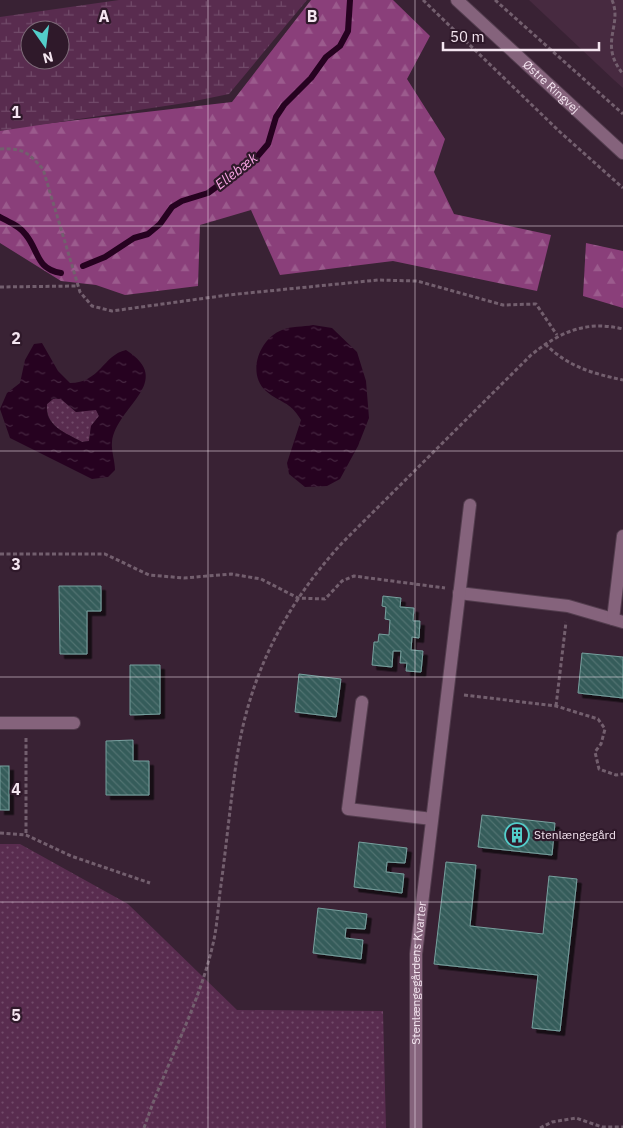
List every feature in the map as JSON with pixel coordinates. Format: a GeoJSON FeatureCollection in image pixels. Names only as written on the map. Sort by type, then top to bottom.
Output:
{"type":"FeatureCollection","features":[{"type":"Feature","properties":{"kind":"street","name":"Østre Ringvej"},"geometry":{"type":"LineString","coordinates":[[457,0],[623,153]]}},
{"type":"Feature","properties":{"kind":"street","name":"Stenlængegårdens Kvarter"},"geometry":{"type":"LineString","coordinates":[[416,1128],[416,954],[470,505]]}},
{"type":"Feature","properties":{"kind":"street"},"geometry":{"type":"LineString","coordinates":[[459,593],[568,606],[618,621],[623,536]]}},
{"type":"Feature","properties":{"kind":"street"},"geometry":{"type":"LineString","coordinates":[[362,702],[348,809],[432,819]]}},
{"type":"Feature","properties":{"kind":"street"},"geometry":{"type":"LineString","coordinates":[[0,723],[74,723]]}},
{"type":"Feature","properties":{"kind":"path"},"geometry":{"type":"LineString","coordinates":[[422,0],[560,132],[623,188]]}},
{"type":"Feature","properties":{"kind":"path"},"geometry":{"type":"LineString","coordinates":[[495,0],[623,114]]}},
{"type":"Feature","properties":{"kind":"path"},"geometry":{"type":"LineString","coordinates":[[612,0],[615,11],[610,52],[623,74]]}},
{"type":"Feature","properties":{"kind":"path"},"geometry":{"type":"LineString","coordinates":[[0,149],[16,148],[30,154],[43,169],[80,292],[92,306],[112,311],[228,295],[378,280],[417,282],[502,305],[536,304],[557,335]]}},
{"type":"Feature","properties":{"kind":"path"},"geometry":{"type":"LineString","coordinates":[[0,287],[78,286]]}},
{"type":"Feature","properties":{"kind":"path"},"geometry":{"type":"LineString","coordinates":[[144,1128],[153,1100],[204,983],[214,941],[236,763],[246,709],[279,627],[320,566],[342,542],[545,344],[557,335],[584,326],[623,329]]}},
{"type":"Feature","properties":{"kind":"path"},"geometry":{"type":"LineString","coordinates":[[545,344],[561,359],[585,371],[623,380]]}},
{"type":"Feature","properties":{"kind":"path"},"geometry":{"type":"LineString","coordinates":[[0,554],[105,554],[149,575],[184,578],[231,574],[261,579],[298,598],[325,599],[342,581],[354,576],[443,587],[459,593]]}},
{"type":"Feature","properties":{"kind":"path"},"geometry":{"type":"LineString","coordinates":[[556,706],[568,606]]}},
{"type":"Feature","properties":{"kind":"path"},"geometry":{"type":"LineString","coordinates":[[446,693],[556,706],[598,719],[605,729],[601,744],[595,752],[599,769],[616,775],[623,774]]}},
{"type":"Feature","properties":{"kind":"path"},"geometry":{"type":"LineString","coordinates":[[26,723],[26,835]]}},
{"type":"Feature","properties":{"kind":"path"},"geometry":{"type":"LineString","coordinates":[[0,833],[26,835],[71,856],[150,883]]}},
{"type":"Feature","properties":{"kind":"path"},"geometry":{"type":"LineString","coordinates":[[540,1128],[552,1122],[576,1118],[602,1127],[623,1127]]}},
{"type":"Feature","properties":{"kind":"shaded area"},"geometry":{"type":"Polygon","coordinates":[[[529,0],[623,0],[623,88],[614,80],[529,0]]]}},
{"type":"Feature","properties":{"kind":"green space"},"geometry":{"type":"Polygon","coordinates":[[[119,0],[307,0],[229,94],[185,103],[0,131],[0,17],[119,0]]]}},
{"type":"Feature","properties":{"kind":"green space"},"geometry":{"type":"Polygon","coordinates":[[[311,0],[393,0],[430,36],[407,79],[445,139],[434,172],[454,214],[551,235],[537,291],[393,261],[280,275],[251,210],[200,225],[198,286],[125,295],[96,285],[61,281],[0,243],[0,129],[232,102],[311,0]]]}},
{"type":"Feature","properties":{"kind":"green space"},"geometry":{"type":"Polygon","coordinates":[[[586,243],[623,251],[623,308],[583,296],[586,243]]]}},
{"type":"Feature","properties":{"kind":"green space"},"geometry":{"type":"Polygon","coordinates":[[[53,399],[61,399],[76,412],[96,409],[99,416],[91,426],[89,441],[82,442],[63,432],[53,423],[47,412],[47,404],[53,399]]]}},
{"type":"Feature","properties":{"kind":"green space"},"geometry":{"type":"Polygon","coordinates":[[[0,844],[20,844],[128,904],[237,1010],[383,1011],[386,1128],[0,1128],[0,844]]]}},
{"type":"Feature","properties":{"kind":"water"},"geometry":{"type":"Polygon","coordinates":[[[313,325],[332,328],[357,352],[366,381],[369,418],[358,446],[340,479],[327,486],[305,487],[289,474],[287,463],[301,420],[289,405],[271,395],[260,384],[256,366],[262,348],[274,334],[289,328],[313,325]]]}},
{"type":"Feature","properties":{"kind":"water"},"geometry":{"type":"Polygon","coordinates":[[[42,343],[58,371],[70,383],[88,379],[112,357],[126,350],[140,362],[145,373],[145,384],[116,429],[112,442],[115,470],[108,477],[92,479],[10,438],[0,409],[7,393],[20,383],[25,360],[34,344],[42,343]],[[53,399],[47,404],[49,418],[63,432],[82,442],[89,441],[91,426],[99,416],[96,410],[76,412],[61,399],[53,399]]]}},
{"type":"Feature","properties":{"kind":"building"},"geometry":{"type":"Polygon","coordinates":[[[59,586],[101,586],[101,611],[87,611],[87,654],[60,654],[59,586]]]}},
{"type":"Feature","properties":{"kind":"building"},"geometry":{"type":"Polygon","coordinates":[[[383,596],[401,598],[400,607],[414,608],[413,621],[420,621],[419,638],[412,637],[411,650],[423,651],[421,672],[406,671],[407,663],[400,663],[401,651],[393,651],[392,667],[372,665],[374,642],[378,642],[379,634],[389,635],[390,620],[385,619],[386,607],[382,606],[383,596]]]}},
{"type":"Feature","properties":{"kind":"building"},"geometry":{"type":"Polygon","coordinates":[[[582,653],[623,657],[623,698],[578,693],[582,653]]]}},
{"type":"Feature","properties":{"kind":"building"},"geometry":{"type":"Polygon","coordinates":[[[130,665],[160,665],[160,714],[130,715],[130,665]]]}},
{"type":"Feature","properties":{"kind":"building"},"geometry":{"type":"Polygon","coordinates":[[[299,674],[341,679],[336,717],[295,712],[299,674]]]}},
{"type":"Feature","properties":{"kind":"building"},"geometry":{"type":"Polygon","coordinates":[[[133,740],[133,761],[149,761],[149,795],[106,795],[106,741],[133,740]]]}},
{"type":"Feature","properties":{"kind":"building"},"geometry":{"type":"Polygon","coordinates":[[[0,766],[9,766],[9,810],[0,810],[0,766]]]}},
{"type":"Feature","properties":{"kind":"building","name":"Stenlængegård"},"geometry":{"type":"Polygon","coordinates":[[[482,815],[555,823],[552,855],[478,847],[482,815]]]}},
{"type":"Feature","properties":{"kind":"building"},"geometry":{"type":"Polygon","coordinates":[[[359,842],[407,848],[405,863],[387,862],[386,872],[404,874],[402,893],[354,887],[359,842]]]}},
{"type":"Feature","properties":{"kind":"building"},"geometry":{"type":"Polygon","coordinates":[[[446,862],[476,865],[470,926],[543,934],[549,876],[577,879],[560,1031],[532,1028],[538,975],[434,964],[446,862]]]}},
{"type":"Feature","properties":{"kind":"building"},"geometry":{"type":"Polygon","coordinates":[[[318,908],[367,914],[365,929],[346,928],[345,938],[363,940],[361,959],[313,953],[318,908]]]}},
{"type":"Feature","properties":{"kind":"waterway","name":"Ellebæk"},"geometry":{"type":"LineString","coordinates":[[83,266],[105,257],[134,238],[148,234],[160,224],[172,207],[182,201],[208,193],[256,158],[268,144],[276,117],[284,105],[311,78],[326,57],[340,46],[348,31],[350,0]]}},
{"type":"Feature","properties":{"kind":"waterway","name":"Ellebæk"},"geometry":{"type":"LineString","coordinates":[[0,217],[24,232],[42,263],[47,268],[61,273]]}},
{"type":"Feature","properties":{"kind":"place","name":"Stenlængegård"},"geometry":{"type":"Point","coordinates":[517,835]}}]}
